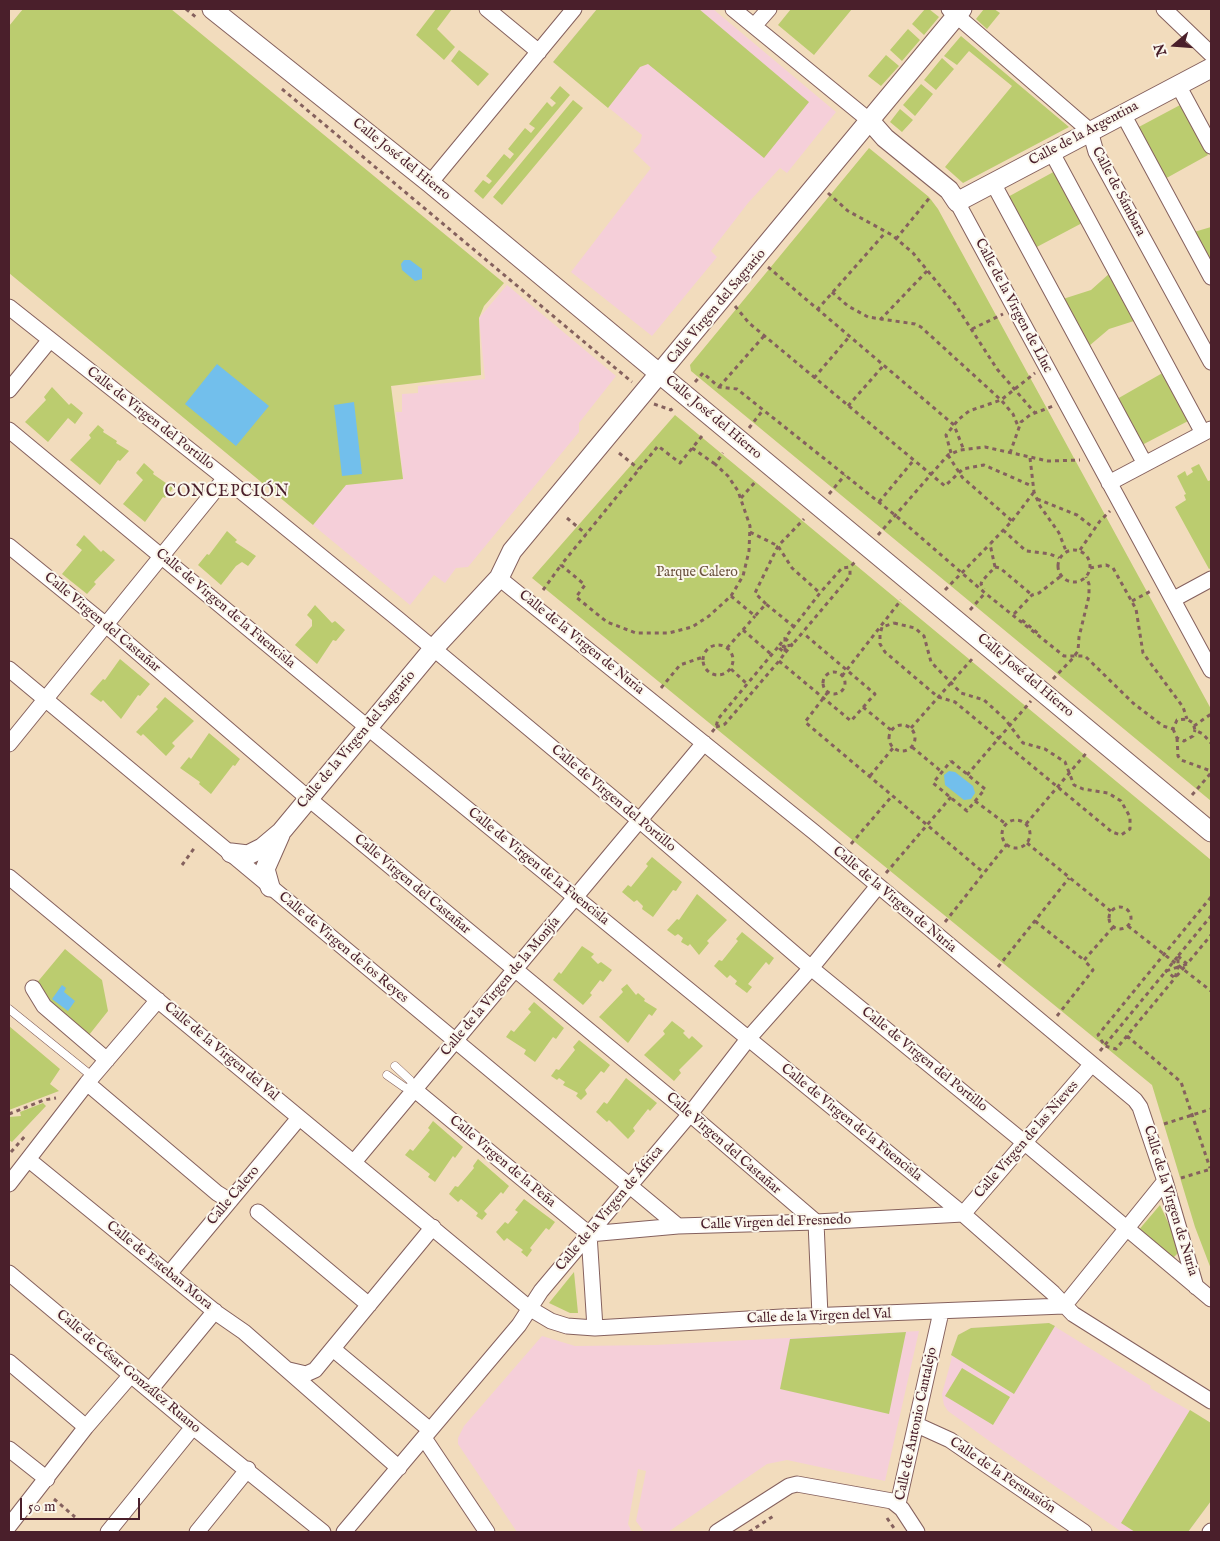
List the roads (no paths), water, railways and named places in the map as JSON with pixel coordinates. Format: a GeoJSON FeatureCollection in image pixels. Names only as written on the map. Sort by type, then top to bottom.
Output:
{"type":"FeatureCollection","features":[{"type":"Feature","properties":{"kind":"street"},"geometry":{"type":"LineString","coordinates":[[487,9],[539,52]]}},
{"type":"Feature","properties":{"kind":"street"},"geometry":{"type":"LineString","coordinates":[[430,183],[574,9]]}},
{"type":"Feature","properties":{"kind":"street","name":"Calle de la Virgen de Lluc"},"geometry":{"type":"LineString","coordinates":[[733,9],[870,121],[885,138],[940,183],[957,202],[1211,670]]}},
{"type":"Feature","properties":{"kind":"street"},"geometry":{"type":"LineString","coordinates":[[754,26],[769,9]]}},
{"type":"Feature","properties":{"kind":"street"},"geometry":{"type":"LineString","coordinates":[[1164,9],[1211,54]]}},
{"type":"Feature","properties":{"kind":"street","name":"Calle Virgen del Sagrario"},"geometry":{"type":"LineString","coordinates":[[433,649],[499,578],[512,551],[870,121],[956,11]]}},
{"type":"Feature","properties":{"kind":"street","name":"Calle de Sámbara"},"geometry":{"type":"LineString","coordinates":[[956,11],[1090,131],[1096,152],[1211,362]]}},
{"type":"Feature","properties":{"kind":"street","name":"Calle José del Hierro"},"geometry":{"type":"LineString","coordinates":[[213,13],[430,183],[1211,832]]}},
{"type":"Feature","properties":{"kind":"street","name":"Calle de la Argentina"},"geometry":{"type":"LineString","coordinates":[[957,202],[1211,68]]}},
{"type":"Feature","properties":{"kind":"street"},"geometry":{"type":"LineString","coordinates":[[1178,85],[1211,146]]}},
{"type":"Feature","properties":{"kind":"street"},"geometry":{"type":"LineString","coordinates":[[1123,114],[1211,278]]}},
{"type":"Feature","properties":{"kind":"street"},"geometry":{"type":"LineString","coordinates":[[1052,151],[1144,322],[1207,431],[1109,483]]}},
{"type":"Feature","properties":{"kind":"street"},"geometry":{"type":"LineString","coordinates":[[994,183],[1145,464]]}},
{"type":"Feature","properties":{"kind":"street","name":"Calle de Virgen del Portillo"},"geometry":{"type":"LineString","coordinates":[[9,307],[49,341],[225,478],[433,649],[639,820],[812,968],[1025,1142],[1126,1230],[1211,1300]]}},
{"type":"Feature","properties":{"kind":"street"},"geometry":{"type":"LineString","coordinates":[[9,390],[49,341]]}},
{"type":"Feature","properties":{"kind":"street","name":"Calle de Virgen de la Fuencisla"},"geometry":{"type":"LineString","coordinates":[[9,430],[367,728],[963,1214],[1053,1293],[1064,1306]]}},
{"type":"Feature","properties":{"kind":"street"},"geometry":{"type":"LineString","coordinates":[[9,744],[225,478]]}},
{"type":"Feature","properties":{"kind":"street","name":"Calle Virgen del Castañar"},"geometry":{"type":"LineString","coordinates":[[9,546],[106,625],[309,799],[515,971],[690,1114],[816,1222]]}},
{"type":"Feature","properties":{"kind":"street","name":"Calle de la Virgen de Nuria"},"geometry":{"type":"LineString","coordinates":[[499,578],[878,886],[1140,1107],[1165,1181],[1196,1287]]}},
{"type":"Feature","properties":{"kind":"street"},"geometry":{"type":"LineString","coordinates":[[1174,599],[1211,579]]}},
{"type":"Feature","properties":{"kind":"street","name":"Calle de la Virgen del Sagrario"},"geometry":{"type":"LineString","coordinates":[[231,853],[248,855],[262,848],[281,832],[433,649]]}},
{"type":"Feature","properties":{"kind":"street","name":"Calle de Virgen de los Reyes"},"geometry":{"type":"LineString","coordinates":[[9,669],[678,1226]]}},
{"type":"Feature","properties":{"kind":"street","name":"Calle de la Virgen de la Monjía"},"geometry":{"type":"LineString","coordinates":[[354,1162],[704,743]]}},
{"type":"Feature","properties":{"kind":"street","name":"Calle de la Virgen del Sagrario"},"geometry":{"type":"LineString","coordinates":[[270,887],[265,877],[265,869],[281,832]]}},
{"type":"Feature","properties":{"kind":"street","name":"Calle de la Virgen del Val"},"geometry":{"type":"LineString","coordinates":[[9,877],[529,1308],[551,1321],[567,1326],[595,1328],[1064,1306]]}},
{"type":"Feature","properties":{"kind":"street","name":"Calle de la Virgen de África"},"geometry":{"type":"LineString","coordinates":[[344,1532],[519,1325],[529,1308],[690,1114],[748,1039],[812,968],[878,886]]}},
{"type":"Feature","properties":{"kind":"street"},"geometry":{"type":"LineString","coordinates":[[33,988],[44,1006],[107,1060]]}},
{"type":"Feature","properties":{"kind":"street"},"geometry":{"type":"LineString","coordinates":[[9,1184],[90,1080],[158,1000]]}},
{"type":"Feature","properties":{"kind":"street","name":"Calle Virgen de las Nieves"},"geometry":{"type":"LineString","coordinates":[[963,1214],[1091,1065]]}},
{"type":"Feature","properties":{"kind":"street"},"geometry":{"type":"LineString","coordinates":[[90,1080],[217,1193],[230,1201]]}},
{"type":"Feature","properties":{"kind":"street","name":"Calle Virgen de la Peña"},"geometry":{"type":"LineString","coordinates":[[415,1090],[589,1234]]}},
{"type":"Feature","properties":{"kind":"street","name":"Calle Calero"},"geometry":{"type":"LineString","coordinates":[[170,1274],[299,1118]]}},
{"type":"Feature","properties":{"kind":"street","name":"Calle de Esteban Mora"},"geometry":{"type":"LineString","coordinates":[[29,1160],[215,1311],[244,1332],[399,1468]]}},
{"type":"Feature","properties":{"kind":"street"},"geometry":{"type":"LineString","coordinates":[[1165,1181],[1064,1306],[1086,1324],[1211,1401]]}},
{"type":"Feature","properties":{"kind":"street"},"geometry":{"type":"LineString","coordinates":[[258,1212],[369,1305]]}},
{"type":"Feature","properties":{"kind":"street","name":"Calle Virgen del Fresnedo"},"geometry":{"type":"LineString","coordinates":[[589,1234],[678,1226],[816,1222],[963,1214]]}},
{"type":"Feature","properties":{"kind":"street"},"geometry":{"type":"LineString","coordinates":[[816,1222],[820,1316]]}},
{"type":"Feature","properties":{"kind":"street"},"geometry":{"type":"LineString","coordinates":[[313,1394],[311,1378],[315,1370],[432,1228]]}},
{"type":"Feature","properties":{"kind":"street"},"geometry":{"type":"LineString","coordinates":[[589,1234],[595,1328]]}},
{"type":"Feature","properties":{"kind":"street","name":"Calle de César González Ruano"},"geometry":{"type":"LineString","coordinates":[[9,1273],[193,1427],[248,1469],[323,1532]]}},
{"type":"Feature","properties":{"kind":"street"},"geometry":{"type":"LineString","coordinates":[[150,1390],[215,1311]]}},
{"type":"Feature","properties":{"kind":"street","name":"Calle de Antonio Cantalejo"},"geometry":{"type":"LineString","coordinates":[[917,1532],[898,1504],[941,1312]]}},
{"type":"Feature","properties":{"kind":"street"},"geometry":{"type":"LineString","coordinates":[[333,1349],[427,1434],[487,1532]]}},
{"type":"Feature","properties":{"kind":"street"},"geometry":{"type":"LineString","coordinates":[[9,1362],[86,1427]]}},
{"type":"Feature","properties":{"kind":"street"},"geometry":{"type":"LineString","coordinates":[[289,1370],[306,1374],[315,1370]]}},
{"type":"Feature","properties":{"kind":"street"},"geometry":{"type":"LineString","coordinates":[[9,1526],[86,1427],[131,1375]]}},
{"type":"Feature","properties":{"kind":"street","name":"Calle de la Persuasión"},"geometry":{"type":"LineString","coordinates":[[917,1424],[950,1440],[1084,1532]]}},
{"type":"Feature","properties":{"kind":"street"},"geometry":{"type":"LineString","coordinates":[[108,1532],[193,1427]]}},
{"type":"Feature","properties":{"kind":"street"},"geometry":{"type":"LineString","coordinates":[[9,1448],[47,1479]]}},
{"type":"Feature","properties":{"kind":"street"},"geometry":{"type":"LineString","coordinates":[[197,1532],[248,1469]]}},
{"type":"Feature","properties":{"kind":"street"},"geometry":{"type":"LineString","coordinates":[[717,1532],[789,1486],[797,1484],[888,1500],[898,1504]]}},
{"type":"Feature","properties":{"kind":"lane"},"geometry":{"type":"LineString","coordinates":[[9,1009],[90,1080]]}},
{"type":"Feature","properties":{"kind":"lane"},"geometry":{"type":"LineString","coordinates":[[395,1066],[410,1080],[415,1090]]}},
{"type":"Feature","properties":{"kind":"lane"},"geometry":{"type":"LineString","coordinates":[[387,1075],[404,1088],[415,1090]]}},
{"type":"Feature","properties":{"kind":"water"},"geometry":{"type":"Polygon","coordinates":[[[404,260],[410,260],[422,269],[422,279],[415,281],[402,270],[401,264],[404,260]]]}},
{"type":"Feature","properties":{"kind":"water"},"geometry":{"type":"Polygon","coordinates":[[[217,364],[269,406],[236,446],[185,404],[217,364]]]}},
{"type":"Feature","properties":{"kind":"water"},"geometry":{"type":"Polygon","coordinates":[[[354,402],[362,474],[342,476],[334,405],[354,402]]]}},
{"type":"Feature","properties":{"kind":"water"},"geometry":{"type":"Polygon","coordinates":[[[949,771],[955,772],[973,786],[975,793],[971,799],[964,800],[945,785],[944,775],[949,771]]]}},
{"type":"Feature","properties":{"kind":"water"},"geometry":{"type":"Polygon","coordinates":[[[62,985],[66,988],[64,992],[75,1001],[68,1011],[52,999],[62,985]]]}},
{"type":"Feature","properties":{"kind":"district","name":"CONCEPCIÓN"},"geometry":{"type":"Point","coordinates":[227,493]}},
{"type":"Feature","properties":{"kind":"park label","name":"Parque Calero"},"geometry":{"type":"Point","coordinates":[697,573]}}]}
